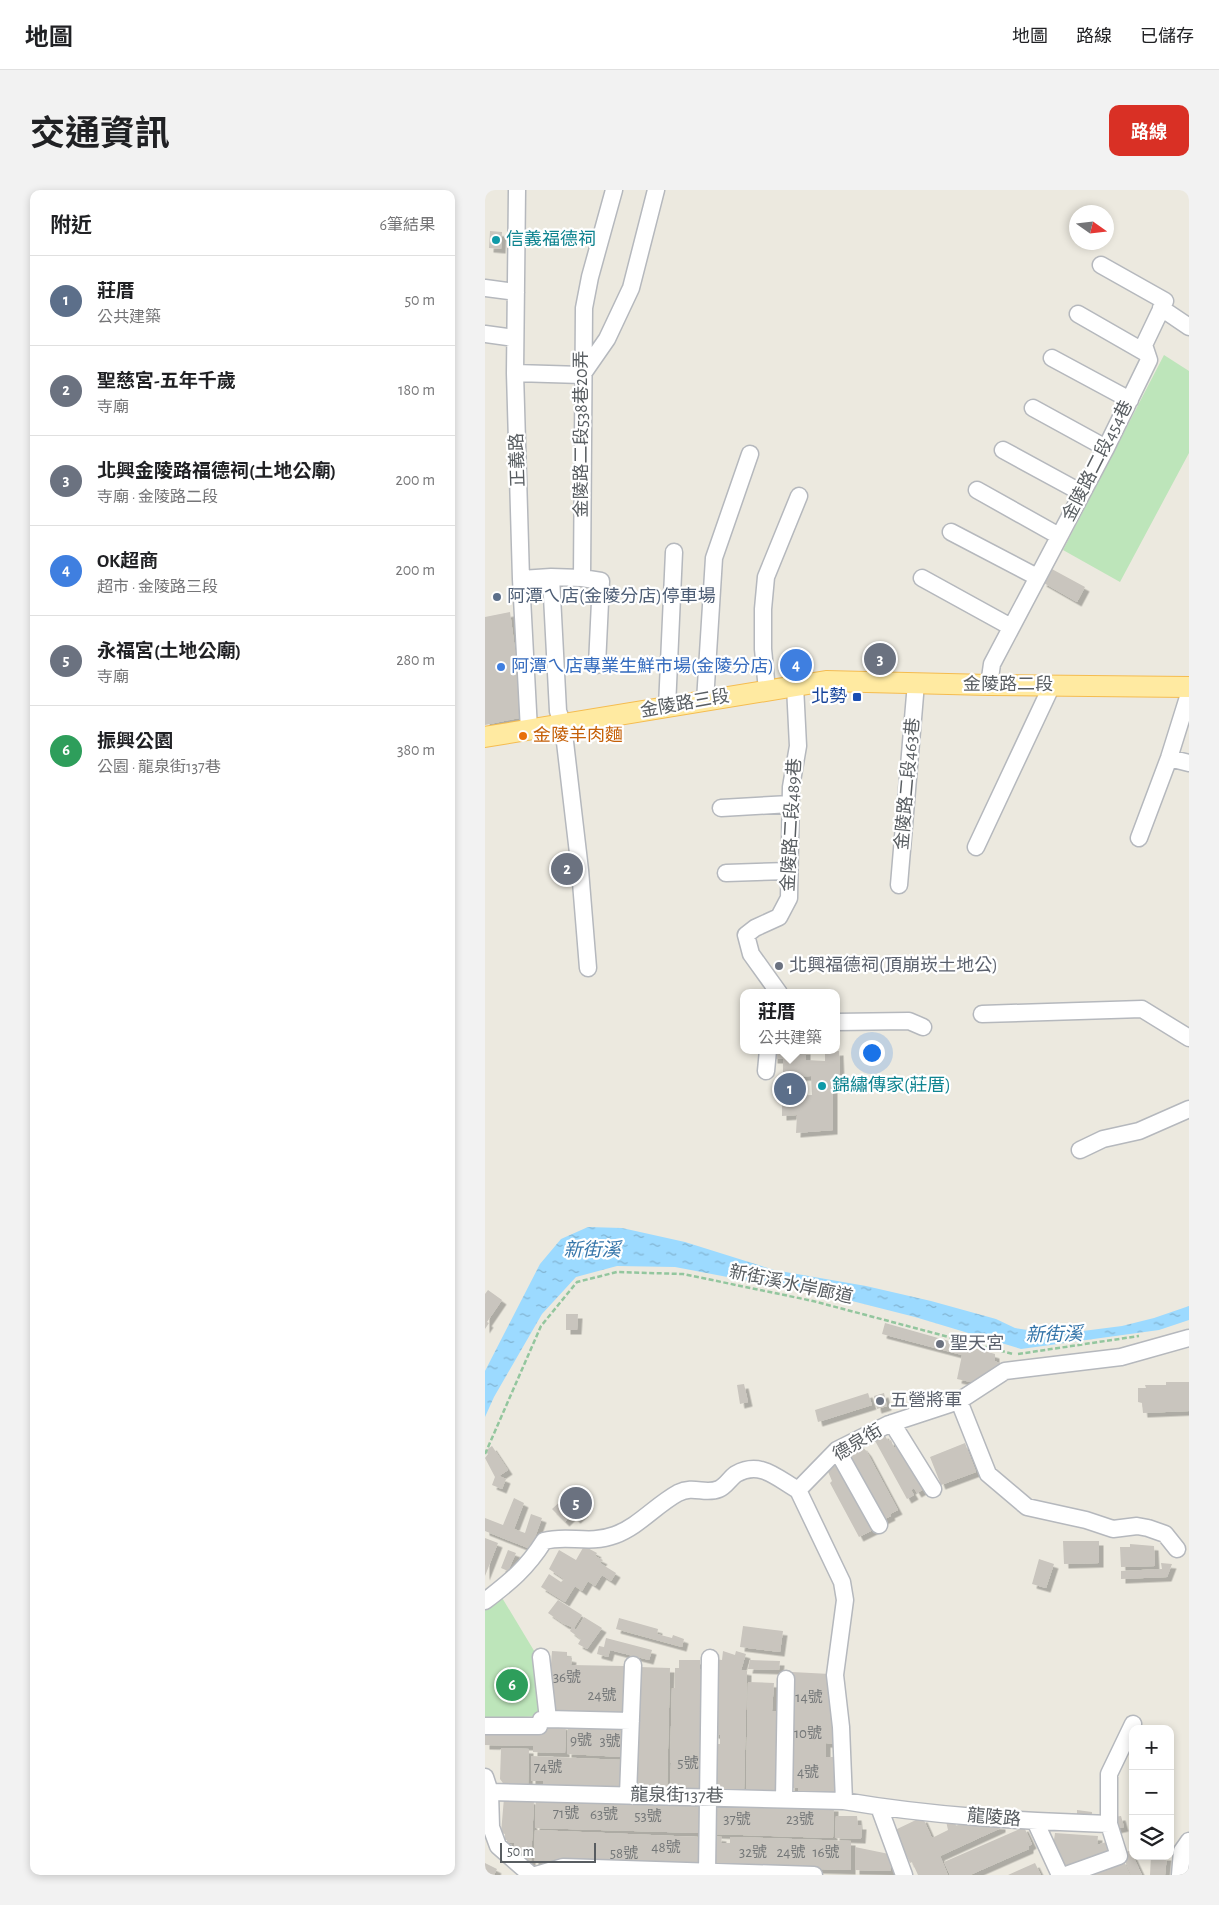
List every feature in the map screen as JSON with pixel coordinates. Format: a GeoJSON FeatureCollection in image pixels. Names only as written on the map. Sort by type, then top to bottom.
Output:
{"type":"FeatureCollection","features":[{"type":"Feature","properties":{"kind":"main road","name":"金陵路三段"},"geometry":{"type":"LineString","coordinates":[[485,737],[827,681]]}},
{"type":"Feature","properties":{"kind":"main road","name":"金陵路二段"},"geometry":{"type":"LineString","coordinates":[[827,681],[989,686],[1189,687]]}},
{"type":"Feature","properties":{"kind":"street","name":"正義路"},"geometry":{"type":"LineString","coordinates":[[517,190],[515,373],[521,579],[529,730]]}},
{"type":"Feature","properties":{"kind":"street","name":"金陵路二段538巷20弄"},"geometry":{"type":"LineString","coordinates":[[582,578],[583,308],[589,277],[614,190]]}},
{"type":"Feature","properties":{"kind":"street"},"geometry":{"type":"LineString","coordinates":[[515,373],[582,374],[607,339],[631,288],[656,190]]}},
{"type":"Feature","properties":{"kind":"street"},"geometry":{"type":"LineString","coordinates":[[1101,265],[1165,301],[1161,308],[1189,327]]}},
{"type":"Feature","properties":{"kind":"street"},"geometry":{"type":"LineString","coordinates":[[485,288],[516,292]]}},
{"type":"Feature","properties":{"kind":"street","name":"金陵路二段454巷"},"geometry":{"type":"LineString","coordinates":[[989,686],[991,664],[1082,494],[1149,360],[1143,345],[1161,308]]}},
{"type":"Feature","properties":{"kind":"street"},"geometry":{"type":"LineString","coordinates":[[1078,314],[1146,353]]}},
{"type":"Feature","properties":{"kind":"street"},"geometry":{"type":"LineString","coordinates":[[485,334],[515,338]]}},
{"type":"Feature","properties":{"kind":"street"},"geometry":{"type":"LineString","coordinates":[[1052,358],[1130,400]]}},
{"type":"Feature","properties":{"kind":"street"},"geometry":{"type":"LineString","coordinates":[[1033,408],[1105,448]]}},
{"type":"Feature","properties":{"kind":"street"},"geometry":{"type":"LineString","coordinates":[[1003,450],[1082,494]]}},
{"type":"Feature","properties":{"kind":"street"},"geometry":{"type":"LineString","coordinates":[[705,700],[714,558],[750,454]]}},
{"type":"Feature","properties":{"kind":"street"},"geometry":{"type":"LineString","coordinates":[[977,490],[1059,536]]}},
{"type":"Feature","properties":{"kind":"street"},"geometry":{"type":"LineString","coordinates":[[767,690],[763,649],[763,608],[766,577],[799,496]]}},
{"type":"Feature","properties":{"kind":"street"},"geometry":{"type":"LineString","coordinates":[[951,532],[1037,577]]}},
{"type":"Feature","properties":{"kind":"street"},"geometry":{"type":"LineString","coordinates":[[667,707],[674,552]]}},
{"type":"Feature","properties":{"kind":"street"},"geometry":{"type":"LineString","coordinates":[[521,579],[551,577],[601,581],[597,664]]}},
{"type":"Feature","properties":{"kind":"street"},"geometry":{"type":"LineString","coordinates":[[551,577],[558,711],[563,724],[580,870],[588,968]]}},
{"type":"Feature","properties":{"kind":"street"},"geometry":{"type":"LineString","coordinates":[[922,578],[1011,627]]}},
{"type":"Feature","properties":{"kind":"street","name":"金陵路二段463巷"},"geometry":{"type":"LineString","coordinates":[[899,885],[916,683]]}},
{"type":"Feature","properties":{"kind":"street"},"geometry":{"type":"LineString","coordinates":[[976,847],[1051,685]]}},
{"type":"Feature","properties":{"kind":"street","name":"金陵路二段489巷"},"geometry":{"type":"LineString","coordinates":[[776,989],[751,954],[746,935],[755,928],[779,917],[789,898],[791,787],[798,746],[795,686]]}},
{"type":"Feature","properties":{"kind":"street"},"geometry":{"type":"LineString","coordinates":[[1139,838],[1169,758],[1189,694]]}},
{"type":"Feature","properties":{"kind":"street"},"geometry":{"type":"LineString","coordinates":[[1169,758],[1189,763]]}},
{"type":"Feature","properties":{"kind":"street"},"geometry":{"type":"LineString","coordinates":[[721,808],[790,804]]}},
{"type":"Feature","properties":{"kind":"street"},"geometry":{"type":"LineString","coordinates":[[725,873],[789,871]]}},
{"type":"Feature","properties":{"kind":"street"},"geometry":{"type":"LineString","coordinates":[[982,1014],[1142,1009],[1189,1038]]}},
{"type":"Feature","properties":{"kind":"street"},"geometry":{"type":"LineString","coordinates":[[840,1022],[909,1022],[923,1027]]}},
{"type":"Feature","properties":{"kind":"street"},"geometry":{"type":"LineString","coordinates":[[766,1071],[768,1054]]}},
{"type":"Feature","properties":{"kind":"street"},"geometry":{"type":"LineString","coordinates":[[1080,1150],[1103,1140],[1139,1131],[1189,1109]]}},
{"type":"Feature","properties":{"kind":"street","name":"德泉街"},"geometry":{"type":"LineString","coordinates":[[799,1490],[837,1450],[892,1423],[959,1401],[1005,1371],[1121,1356],[1189,1338]]}},
{"type":"Feature","properties":{"kind":"street"},"geometry":{"type":"LineString","coordinates":[[959,1401],[988,1474],[1027,1506],[1086,1520],[1113,1529],[1137,1526],[1148,1528],[1165,1534],[1177,1549]]}},
{"type":"Feature","properties":{"kind":"street"},"geometry":{"type":"LineString","coordinates":[[892,1423],[933,1489]]}},
{"type":"Feature","properties":{"kind":"street"},"geometry":{"type":"LineString","coordinates":[[837,1450],[879,1525]]}},
{"type":"Feature","properties":{"kind":"street"},"geometry":{"type":"LineString","coordinates":[[485,1601],[532,1561],[544,1541],[553,1538],[599,1540],[617,1534],[647,1516],[679,1493],[693,1488],[707,1491],[720,1489],[736,1474],[747,1470],[767,1470],[799,1490],[842,1582],[845,1600],[835,1675],[841,1727],[844,1800]]}},
{"type":"Feature","properties":{"kind":"street"},"geometry":{"type":"LineString","coordinates":[[541,1657],[548,1719]]}},
{"type":"Feature","properties":{"kind":"street"},"geometry":{"type":"LineString","coordinates":[[707,1872],[710,1658]]}},
{"type":"Feature","properties":{"kind":"street"},"geometry":{"type":"LineString","coordinates":[[628,1795],[633,1665]]}},
{"type":"Feature","properties":{"kind":"street"},"geometry":{"type":"LineString","coordinates":[[784,1799],[785,1679]]}},
{"type":"Feature","properties":{"kind":"street"},"geometry":{"type":"LineString","coordinates":[[485,1726],[539,1726],[541,1720],[548,1719],[631,1721]]}},
{"type":"Feature","properties":{"kind":"street"},"geometry":{"type":"LineString","coordinates":[[1066,1875],[1119,1856],[1109,1824],[1109,1774],[1133,1724]]}},
{"type":"Feature","properties":{"kind":"street"},"geometry":{"type":"LineString","coordinates":[[487,1784],[488,1827],[498,1846],[531,1875]]}},
{"type":"Feature","properties":{"kind":"street","name":"龍泉街137巷"},"geometry":{"type":"LineString","coordinates":[[487,1784],[628,1795],[844,1800],[879,1807]]}},
{"type":"Feature","properties":{"kind":"street"},"geometry":{"type":"LineString","coordinates":[[879,1807],[904,1875]]}},
{"type":"Feature","properties":{"kind":"street","name":"龍陵路"},"geometry":{"type":"LineString","coordinates":[[879,1807],[1035,1821],[1109,1824]]}},
{"type":"Feature","properties":{"kind":"street"},"geometry":{"type":"LineString","coordinates":[[1035,1821],[1059,1875]]}},
{"type":"Feature","properties":{"kind":"street"},"geometry":{"type":"LineString","coordinates":[[1180,1875],[1182,1851],[1189,1841]]}},
{"type":"Feature","properties":{"kind":"street"},"geometry":{"type":"LineString","coordinates":[[536,1875],[563,1867],[814,1875]]}},
{"type":"Feature","properties":{"kind":"path","name":"新街溪水岸廊道"},"geometry":{"type":"LineString","coordinates":[[485,1454],[541,1326],[577,1282],[617,1272],[683,1274],[813,1301],[1011,1355],[1142,1335]]}},
{"type":"Feature","properties":{"kind":"green space"},"geometry":{"type":"Polygon","coordinates":[[[1164,355],[1189,371],[1189,453],[1120,582],[1063,550],[1164,355]]]}},
{"type":"Feature","properties":{"kind":"green space"},"geometry":{"type":"Polygon","coordinates":[[[501,1596],[536,1654],[543,1716],[485,1719],[485,1607],[501,1596]]]}},
{"type":"Feature","properties":{"kind":"water","name":"新街溪"},"geometry":{"type":"Polygon","coordinates":[[[588,1227],[622,1228],[685,1242],[774,1270],[866,1286],[931,1301],[996,1319],[1015,1328],[1041,1332],[1075,1332],[1122,1326],[1189,1306],[1189,1320],[1159,1330],[1021,1349],[915,1317],[848,1300],[675,1267],[617,1266],[576,1277],[542,1314],[494,1397],[485,1417],[485,1371],[540,1264],[561,1239],[588,1227]]]}},
{"type":"Feature","properties":{"kind":"building","name":"信義福德祠"},"geometry":{"type":"Polygon","coordinates":[[[490,231],[502,232],[501,249],[489,248],[490,231]]]}},
{"type":"Feature","properties":{"kind":"building"},"geometry":{"type":"Polygon","coordinates":[[[1050,568],[1085,587],[1077,602],[1042,582],[1050,568]]]}},
{"type":"Feature","properties":{"kind":"building","name":"阿潭ㄟ店專業生鮮市場(金陵分店)"},"geometry":{"type":"Polygon","coordinates":[[[510,612],[524,717],[485,725],[485,617],[510,612]]]}},
{"type":"Feature","properties":{"kind":"building"},"geometry":{"type":"Polygon","coordinates":[[[876,644],[886,645],[886,665],[876,664],[876,644]]]}},
{"type":"Feature","properties":{"kind":"building"},"geometry":{"type":"Polygon","coordinates":[[[578,863],[580,873],[556,876],[555,866],[578,863]]]}},
{"type":"Feature","properties":{"kind":"building","name":"錦繡傳家(莊厝)"},"geometry":{"type":"Polygon","coordinates":[[[773,1054],[806,1054],[806,1060],[825,1061],[825,1054],[839,1054],[840,1076],[833,1076],[833,1130],[796,1133],[797,1115],[782,1116],[782,1096],[812,1095],[811,1076],[783,1077],[783,1059],[773,1059],[773,1054]]]}},
{"type":"Feature","properties":{"kind":"building"},"geometry":{"type":"Polygon","coordinates":[[[488,1290],[502,1300],[487,1322],[489,1323],[485,1329],[485,1294],[488,1290]]]}},
{"type":"Feature","properties":{"kind":"building"},"geometry":{"type":"Polygon","coordinates":[[[566,1314],[578,1314],[577,1330],[566,1330],[566,1314]]]}},
{"type":"Feature","properties":{"kind":"building","name":"聖天宮"},"geometry":{"type":"Polygon","coordinates":[[[885,1323],[995,1354],[995,1361],[1007,1367],[980,1384],[957,1379],[962,1355],[882,1334],[885,1323]]]}},
{"type":"Feature","properties":{"kind":"building"},"geometry":{"type":"Polygon","coordinates":[[[1166,1382],[1189,1382],[1189,1411],[1143,1413],[1142,1403],[1138,1402],[1138,1388],[1146,1388],[1145,1385],[1166,1385],[1166,1382]]]}},
{"type":"Feature","properties":{"kind":"building"},"geometry":{"type":"Polygon","coordinates":[[[744,1384],[748,1402],[740,1404],[737,1385],[744,1384]]]}},
{"type":"Feature","properties":{"kind":"building"},"geometry":{"type":"Polygon","coordinates":[[[868,1393],[872,1405],[818,1422],[815,1410],[868,1393]]]}},
{"type":"Feature","properties":{"kind":"building","name":"五營將軍"},"geometry":{"type":"Polygon","coordinates":[[[884,1393],[887,1406],[877,1409],[874,1396],[884,1393]]]}},
{"type":"Feature","properties":{"kind":"building"},"geometry":{"type":"Polygon","coordinates":[[[884,1434],[888,1441],[891,1440],[894,1448],[899,1445],[924,1489],[917,1493],[914,1488],[911,1490],[914,1495],[907,1499],[874,1439],[884,1434]]]}},
{"type":"Feature","properties":{"kind":"building"},"geometry":{"type":"Polygon","coordinates":[[[965,1443],[976,1472],[941,1485],[930,1457],[965,1443]]]}},
{"type":"Feature","properties":{"kind":"building"},"geometry":{"type":"Polygon","coordinates":[[[492,1446],[508,1470],[499,1476],[506,1479],[502,1489],[492,1485],[495,1477],[485,1458],[488,1454],[485,1451],[492,1446]]]}},
{"type":"Feature","properties":{"kind":"building"},"geometry":{"type":"Polygon","coordinates":[[[862,1446],[898,1510],[881,1521],[845,1455],[862,1446]]]}},
{"type":"Feature","properties":{"kind":"building"},"geometry":{"type":"Polygon","coordinates":[[[839,1458],[877,1528],[859,1537],[830,1483],[832,1481],[826,1467],[839,1458]]]}},
{"type":"Feature","properties":{"kind":"building"},"geometry":{"type":"Polygon","coordinates":[[[575,1488],[588,1501],[580,1508],[584,1512],[576,1519],[572,1515],[565,1522],[552,1509],[575,1488]]]}},
{"type":"Feature","properties":{"kind":"building"},"geometry":{"type":"Polygon","coordinates":[[[514,1498],[524,1503],[514,1529],[525,1533],[531,1514],[542,1518],[534,1540],[528,1548],[485,1531],[485,1518],[503,1525],[514,1498]]]}},
{"type":"Feature","properties":{"kind":"building"},"geometry":{"type":"Polygon","coordinates":[[[485,1538],[498,1543],[485,1576],[485,1538]]]}},
{"type":"Feature","properties":{"kind":"building"},"geometry":{"type":"Polygon","coordinates":[[[1063,1541],[1099,1541],[1099,1563],[1064,1564],[1063,1541]]]}},
{"type":"Feature","properties":{"kind":"building"},"geometry":{"type":"Polygon","coordinates":[[[1130,1544],[1154,1546],[1155,1566],[1121,1567],[1120,1547],[1130,1547],[1130,1544]]]}},
{"type":"Feature","properties":{"kind":"building"},"geometry":{"type":"Polygon","coordinates":[[[584,1546],[597,1553],[595,1556],[603,1560],[600,1563],[616,1573],[611,1581],[602,1575],[595,1586],[588,1581],[582,1591],[575,1586],[565,1602],[541,1587],[549,1574],[561,1582],[564,1579],[549,1569],[559,1550],[576,1560],[584,1546]]]}},
{"type":"Feature","properties":{"kind":"building"},"geometry":{"type":"Polygon","coordinates":[[[508,1550],[516,1553],[508,1571],[501,1568],[508,1550]]]}},
{"type":"Feature","properties":{"kind":"building"},"geometry":{"type":"Polygon","coordinates":[[[1039,1559],[1054,1564],[1046,1588],[1032,1584],[1039,1559]]]}},
{"type":"Feature","properties":{"kind":"building"},"geometry":{"type":"Polygon","coordinates":[[[1161,1563],[1172,1564],[1167,1577],[1121,1579],[1121,1571],[1162,1569],[1161,1563]]]}},
{"type":"Feature","properties":{"kind":"building"},"geometry":{"type":"Polygon","coordinates":[[[558,1600],[582,1615],[574,1628],[576,1630],[584,1617],[602,1628],[587,1649],[578,1644],[581,1639],[570,1631],[572,1627],[548,1613],[558,1600]]]}},
{"type":"Feature","properties":{"kind":"building"},"geometry":{"type":"Polygon","coordinates":[[[619,1618],[658,1629],[657,1634],[672,1638],[673,1635],[684,1639],[682,1647],[616,1629],[619,1618]]]}},
{"type":"Feature","properties":{"kind":"building"},"geometry":{"type":"Polygon","coordinates":[[[743,1626],[783,1631],[780,1652],[740,1647],[743,1626]]]}},
{"type":"Feature","properties":{"kind":"building"},"geometry":{"type":"Polygon","coordinates":[[[606,1638],[652,1650],[649,1660],[610,1650],[608,1657],[597,1654],[599,1646],[604,1647],[606,1638]]]}},
{"type":"Feature","properties":{"kind":"building"},"geometry":{"type":"Polygon","coordinates":[[[552,1651],[567,1652],[567,1657],[572,1658],[571,1665],[625,1666],[625,1714],[599,1714],[599,1711],[578,1711],[578,1713],[551,1712],[547,1664],[551,1664],[552,1651]]]}},
{"type":"Feature","properties":{"kind":"building"},"geometry":{"type":"Polygon","coordinates":[[[723,1651],[735,1655],[736,1651],[746,1654],[741,1670],[747,1671],[744,1791],[713,1790],[714,1744],[720,1744],[720,1735],[714,1734],[715,1659],[722,1660],[723,1651]]]}},
{"type":"Feature","properties":{"kind":"building"},"geometry":{"type":"Polygon","coordinates":[[[679,1660],[700,1660],[700,1669],[705,1669],[701,1790],[670,1790],[672,1688],[675,1688],[675,1668],[679,1668],[679,1660]]]}},
{"type":"Feature","properties":{"kind":"building"},"geometry":{"type":"Polygon","coordinates":[[[750,1660],[780,1661],[779,1670],[748,1669],[750,1660]]]}},
{"type":"Feature","properties":{"kind":"building"},"geometry":{"type":"Polygon","coordinates":[[[639,1667],[670,1668],[667,1790],[636,1788],[639,1667]]]}},
{"type":"Feature","properties":{"kind":"building"},"geometry":{"type":"Polygon","coordinates":[[[792,1672],[830,1674],[830,1709],[835,1744],[826,1743],[826,1757],[835,1757],[835,1793],[798,1793],[798,1788],[790,1788],[792,1672]]]}},
{"type":"Feature","properties":{"kind":"building"},"geometry":{"type":"Polygon","coordinates":[[[748,1682],[774,1683],[772,1711],[779,1711],[777,1792],[746,1791],[748,1682]]]}},
{"type":"Feature","properties":{"kind":"building"},"geometry":{"type":"Polygon","coordinates":[[[568,1724],[624,1725],[623,1757],[567,1754],[568,1724]]]}},
{"type":"Feature","properties":{"kind":"building"},"geometry":{"type":"Polygon","coordinates":[[[566,1725],[565,1753],[533,1752],[533,1746],[485,1745],[485,1731],[566,1725]]]}},
{"type":"Feature","properties":{"kind":"building"},"geometry":{"type":"Polygon","coordinates":[[[501,1748],[529,1749],[528,1787],[505,1786],[500,1779],[501,1748]]]}},
{"type":"Feature","properties":{"kind":"building"},"geometry":{"type":"Polygon","coordinates":[[[531,1756],[623,1760],[623,1789],[543,1786],[543,1781],[531,1781],[531,1756]]]}},
{"type":"Feature","properties":{"kind":"building"},"geometry":{"type":"Polygon","coordinates":[[[536,1797],[700,1803],[699,1833],[535,1828],[536,1797]]]}},
{"type":"Feature","properties":{"kind":"building"},"geometry":{"type":"Polygon","coordinates":[[[504,1798],[534,1800],[531,1862],[524,1862],[524,1852],[514,1850],[514,1843],[507,1843],[507,1840],[504,1840],[505,1834],[501,1833],[504,1798]]]}},
{"type":"Feature","properties":{"kind":"building"},"geometry":{"type":"Polygon","coordinates":[[[713,1804],[834,1807],[833,1838],[712,1834],[713,1804]]]}},
{"type":"Feature","properties":{"kind":"building"},"geometry":{"type":"Polygon","coordinates":[[[1077,1810],[1092,1812],[1092,1819],[1077,1817],[1077,1810]]]}},
{"type":"Feature","properties":{"kind":"building"},"geometry":{"type":"Polygon","coordinates":[[[836,1816],[857,1816],[858,1825],[862,1825],[861,1839],[835,1838],[836,1816]]]}},
{"type":"Feature","properties":{"kind":"building"},"geometry":{"type":"Polygon","coordinates":[[[1121,1816],[1124,1827],[1116,1829],[1113,1817],[1121,1816]]]}},
{"type":"Feature","properties":{"kind":"building"},"geometry":{"type":"Polygon","coordinates":[[[923,1818],[932,1838],[948,1830],[946,1821],[955,1821],[956,1826],[965,1822],[1001,1825],[1001,1828],[940,1856],[948,1875],[918,1875],[912,1862],[910,1863],[895,1830],[923,1818]]]}},
{"type":"Feature","properties":{"kind":"building"},"geometry":{"type":"Polygon","coordinates":[[[1024,1827],[1032,1844],[1029,1846],[1029,1849],[970,1875],[950,1875],[944,1862],[1024,1827]]]}},
{"type":"Feature","properties":{"kind":"building"},"geometry":{"type":"Polygon","coordinates":[[[535,1830],[698,1837],[698,1861],[693,1866],[534,1862],[535,1830]]]}},
{"type":"Feature","properties":{"kind":"building"},"geometry":{"type":"Polygon","coordinates":[[[1055,1833],[1098,1836],[1097,1845],[1109,1841],[1108,1853],[1095,1859],[1088,1858],[1086,1863],[1060,1869],[1062,1857],[1052,1854],[1055,1833]]]}},
{"type":"Feature","properties":{"kind":"building"},"geometry":{"type":"Polygon","coordinates":[[[712,1836],[722,1837],[721,1843],[730,1843],[730,1837],[851,1841],[851,1870],[716,1866],[711,1861],[712,1836]]]}},
{"type":"Feature","properties":{"kind":"building"},"geometry":{"type":"Polygon","coordinates":[[[855,1847],[889,1854],[891,1871],[855,1870],[855,1847]]]}},
{"type":"Feature","properties":{"kind":"building"},"geometry":{"type":"Polygon","coordinates":[[[1129,1851],[1129,1860],[1135,1860],[1142,1875],[1131,1875],[1122,1854],[1129,1851]]]}},
{"type":"Feature","properties":{"kind":"building"},"geometry":{"type":"Polygon","coordinates":[[[1123,1859],[1130,1875],[1088,1875],[1123,1859]]]}},
{"type":"Feature","properties":{"kind":"building"},"geometry":{"type":"Polygon","coordinates":[[[1151,1860],[1167,1860],[1165,1875],[1150,1875],[1151,1860]]]}},
{"type":"Feature","properties":{"kind":"building"},"geometry":{"type":"Polygon","coordinates":[[[485,1863],[497,1869],[494,1875],[485,1875],[485,1863]]]}},
{"type":"Feature","properties":{"kind":"building"},"geometry":{"type":"Polygon","coordinates":[[[1035,1863],[1041,1875],[1008,1875],[1035,1863]]]}},
{"type":"Feature","properties":{"kind":"place","name":"信義福德祠"},"geometry":{"type":"Point","coordinates":[496,240]}},
{"type":"Feature","properties":{"kind":"place","name":"阿潭ㄟ店(金陵分店)停車場"},"geometry":{"type":"Point","coordinates":[497,597]}},
{"type":"Feature","properties":{"kind":"place","name":"北興金陵路福德祠(土地公廟)"},"geometry":{"type":"Point","coordinates":[880,659]}},
{"type":"Feature","properties":{"kind":"place","name":"OK超商"},"geometry":{"type":"Point","coordinates":[796,665]}},
{"type":"Feature","properties":{"kind":"place","name":"阿潭ㄟ店專業生鮮市場(金陵分店)"},"geometry":{"type":"Point","coordinates":[501,667]}},
{"type":"Feature","properties":{"kind":"place","name":"北勢"},"geometry":{"type":"Point","coordinates":[857,697]}},
{"type":"Feature","properties":{"kind":"place","name":"金陵羊肉麵"},"geometry":{"type":"Point","coordinates":[523,736]}},
{"type":"Feature","properties":{"kind":"place","name":"聖慈宮-五年千歲"},"geometry":{"type":"Point","coordinates":[567,869]}},
{"type":"Feature","properties":{"kind":"place","name":"北興福德祠(頂崩崁土地公)"},"geometry":{"type":"Point","coordinates":[779,966]}},
{"type":"Feature","properties":{"kind":"place","name":"錦繡傳家(莊厝)"},"geometry":{"type":"Point","coordinates":[822,1086]}},
{"type":"Feature","properties":{"kind":"place","name":"莊厝"},"geometry":{"type":"Point","coordinates":[790,1089]}},
{"type":"Feature","properties":{"kind":"place","name":"聖天宮"},"geometry":{"type":"Point","coordinates":[940,1344]}},
{"type":"Feature","properties":{"kind":"place","name":"五營將軍"},"geometry":{"type":"Point","coordinates":[880,1401]}},
{"type":"Feature","properties":{"kind":"place","name":"永福宮(土地公廟)"},"geometry":{"type":"Point","coordinates":[576,1503]}},
{"type":"Feature","properties":{"kind":"place","name":"振興公園"},"geometry":{"type":"Point","coordinates":[512,1685]}}]}
